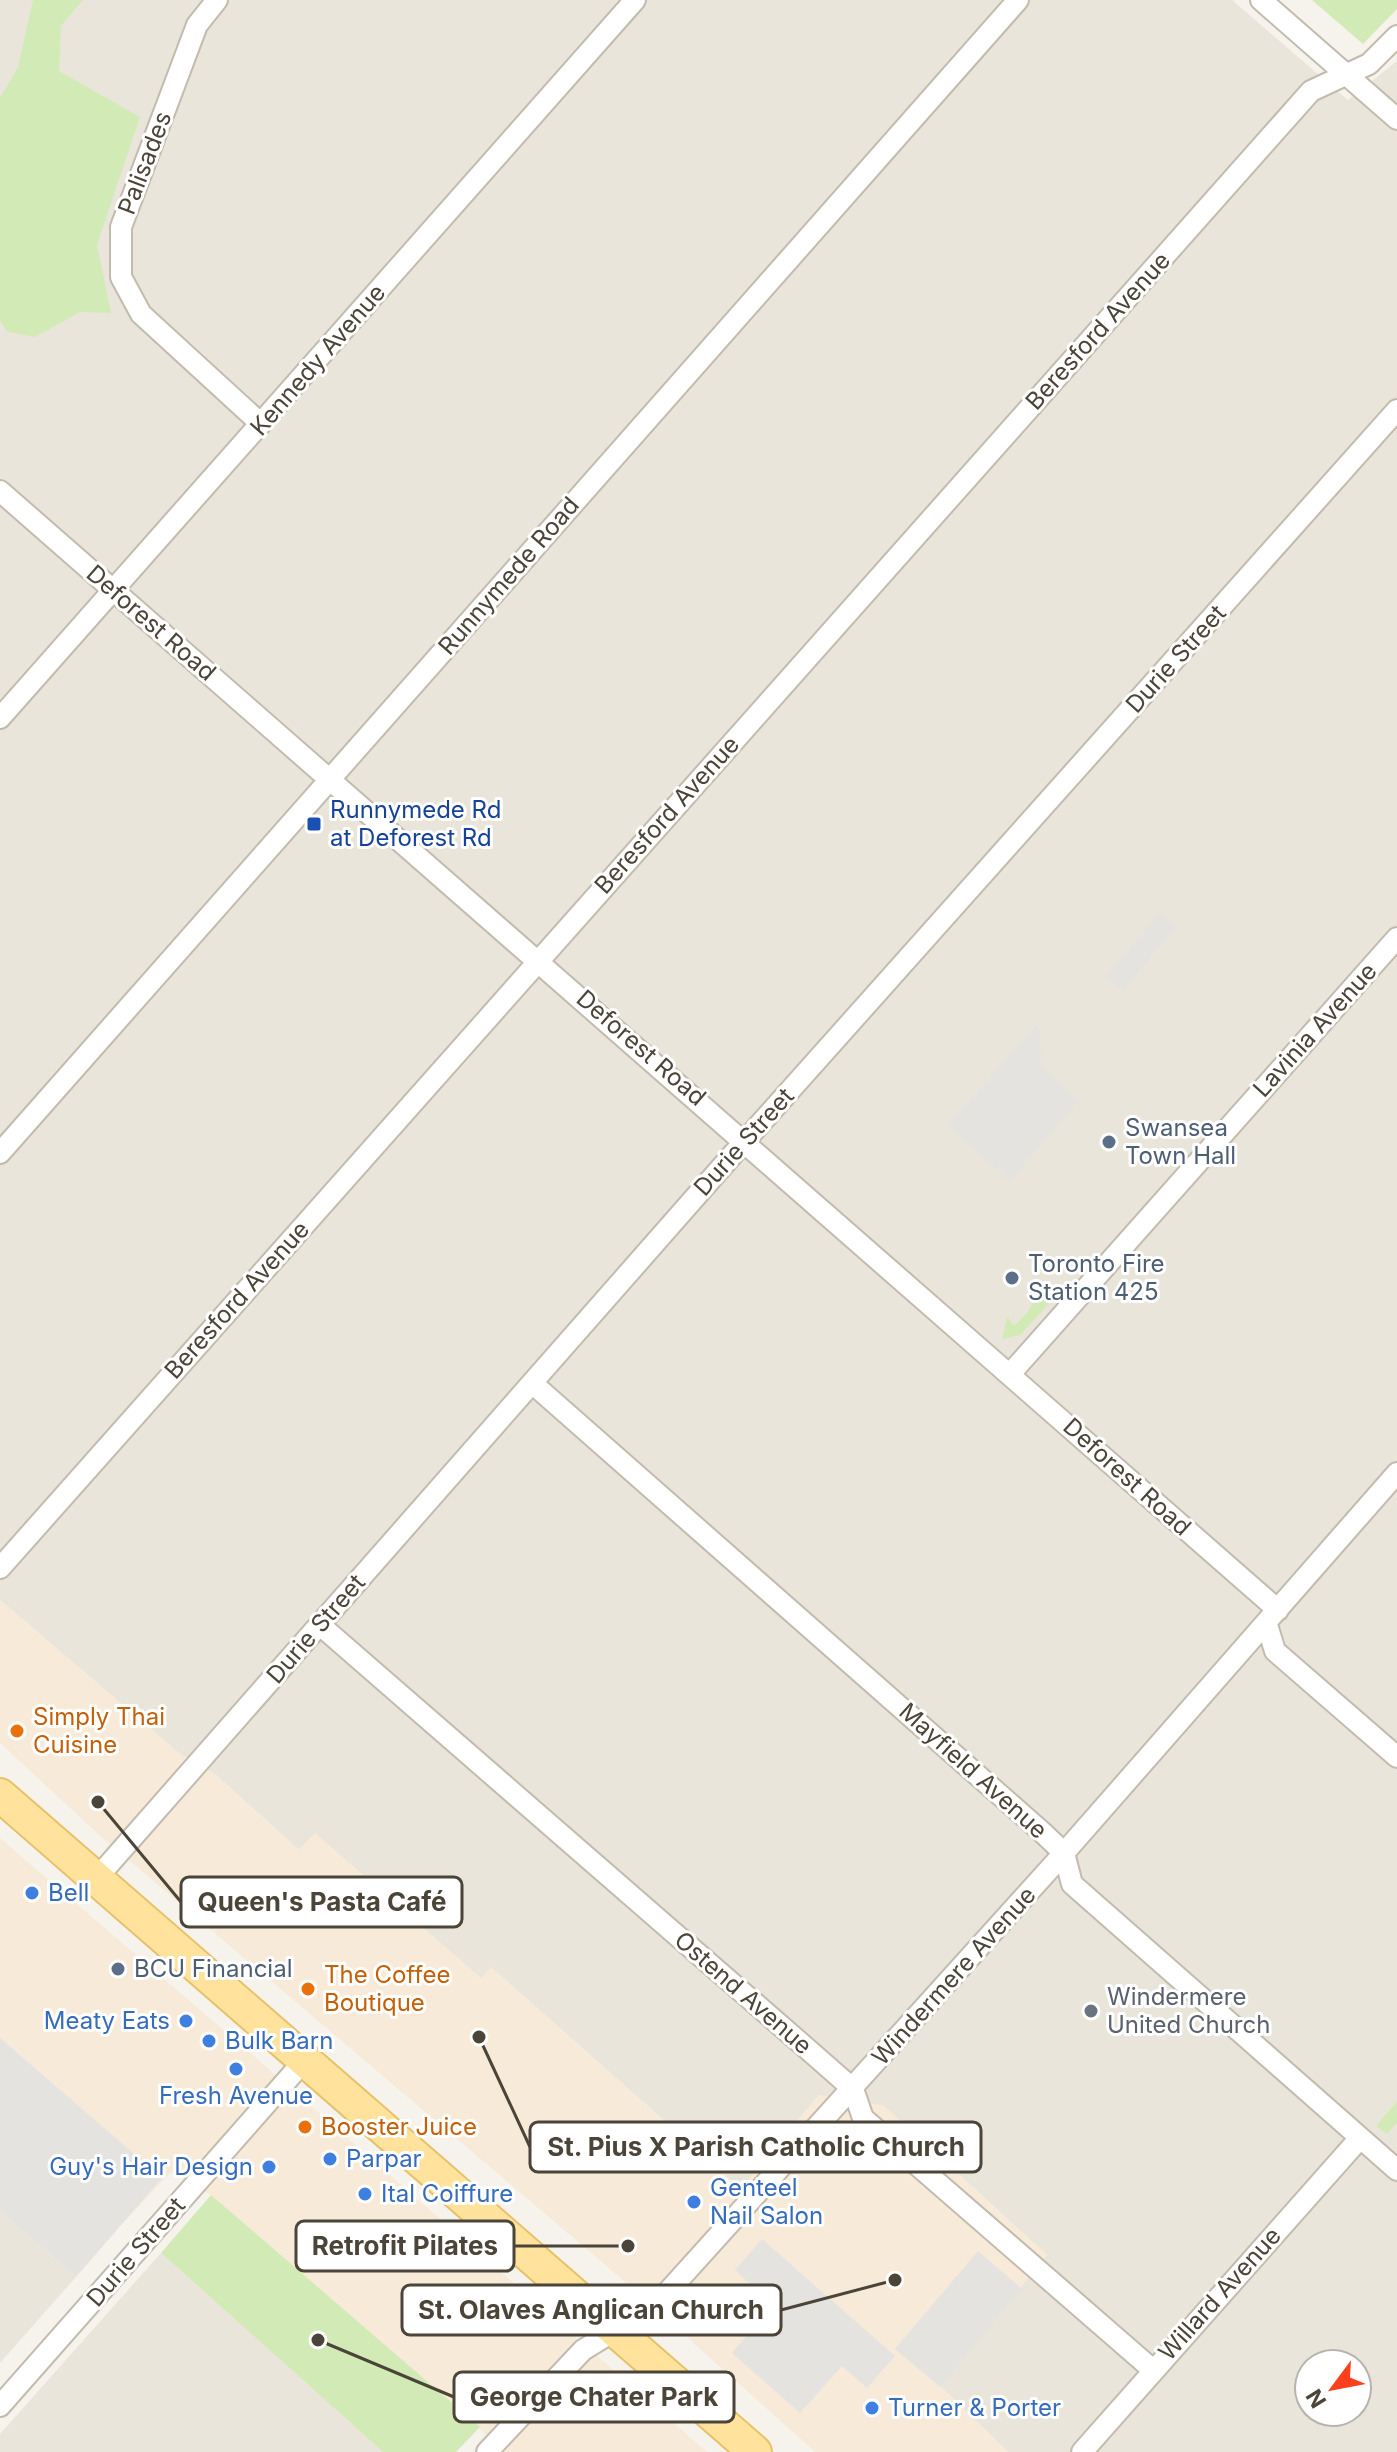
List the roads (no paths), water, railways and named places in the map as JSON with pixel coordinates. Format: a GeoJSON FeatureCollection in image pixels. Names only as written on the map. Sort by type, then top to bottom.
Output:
{"type":"FeatureCollection","features":[{"type":"Feature","properties":{"kind":"main road"},"geometry":{"type":"LineString","coordinates":[[0,1795],[303,2062],[755,2452]]}},
{"type":"Feature","properties":{"kind":"street","name":"Palisades"},"geometry":{"type":"LineString","coordinates":[[217,0],[197,25],[121,227],[121,277],[141,314],[261,424]]}},
{"type":"Feature","properties":{"kind":"street","name":"Kennedy Avenue"},"geometry":{"type":"LineString","coordinates":[[0,718],[635,0]]}},
{"type":"Feature","properties":{"kind":"street","name":"Runnymede Road"},"geometry":{"type":"LineString","coordinates":[[0,1153],[1018,0]]}},
{"type":"Feature","properties":{"kind":"street"},"geometry":{"type":"LineString","coordinates":[[1261,0],[1397,119]]}},
{"type":"Feature","properties":{"kind":"street","name":"Beresford Avenue"},"geometry":{"type":"LineString","coordinates":[[0,1568],[1311,91],[1369,64],[1397,36]]}},
{"type":"Feature","properties":{"kind":"street","name":"Durie Street"},"geometry":{"type":"LineString","coordinates":[[96,1879],[745,1140],[1397,410]]}},
{"type":"Feature","properties":{"kind":"street","name":"Deforest Road"},"geometry":{"type":"LineString","coordinates":[[0,491],[1010,1374],[1272,1618],[1275,1651],[1397,1757]]}},
{"type":"Feature","properties":{"kind":"street","name":"Lavinia Avenue"},"geometry":{"type":"LineString","coordinates":[[1010,1374],[1397,938]]}},
{"type":"Feature","properties":{"kind":"street","name":"Mayfield Avenue"},"geometry":{"type":"LineString","coordinates":[[532,1383],[1064,1853],[1072,1884],[1397,2170]]}},
{"type":"Feature","properties":{"kind":"street","name":"Windermere Avenue"},"geometry":{"type":"LineString","coordinates":[[487,2452],[583,2350],[655,2306],[1064,1853],[1397,1473]]}},
{"type":"Feature","properties":{"kind":"street","name":"Ostend Avenue"},"geometry":{"type":"LineString","coordinates":[[320,1625],[853,2089],[863,2118],[1153,2370]]}},
{"type":"Feature","properties":{"kind":"street","name":"Durie Street"},"geometry":{"type":"LineString","coordinates":[[0,2406],[303,2062]]}},
{"type":"Feature","properties":{"kind":"street","name":"Willard Avenue"},"geometry":{"type":"LineString","coordinates":[[1082,2452],[1360,2138]]}},
{"type":"Feature","properties":{"kind":"place","name":"Runnymede Rd at Deforest Rd"},"geometry":{"type":"Point","coordinates":[314,824]}},
{"type":"Feature","properties":{"kind":"place","name":"Swansea Town Hall"},"geometry":{"type":"Point","coordinates":[1109,1142]}},
{"type":"Feature","properties":{"kind":"place","name":"Toronto Fire Station 425"},"geometry":{"type":"Point","coordinates":[1012,1278]}},
{"type":"Feature","properties":{"kind":"place","name":"Simply Thai Cuisine"},"geometry":{"type":"Point","coordinates":[17,1731]}},
{"type":"Feature","properties":{"kind":"place","name":"Queen's Pasta Café"},"geometry":{"type":"Point","coordinates":[98,1802]}},
{"type":"Feature","properties":{"kind":"place","name":"Bell"},"geometry":{"type":"Point","coordinates":[32,1893]}},
{"type":"Feature","properties":{"kind":"place","name":"BCU Financial"},"geometry":{"type":"Point","coordinates":[118,1969]}},
{"type":"Feature","properties":{"kind":"place","name":"The Coffee Boutique"},"geometry":{"type":"Point","coordinates":[308,1989]}},
{"type":"Feature","properties":{"kind":"place","name":"Windermere United Church"},"geometry":{"type":"Point","coordinates":[1091,2011]}},
{"type":"Feature","properties":{"kind":"place","name":"Meaty Eats"},"geometry":{"type":"Point","coordinates":[186,2021]}},
{"type":"Feature","properties":{"kind":"place","name":"St. Pius X Parish Catholic Church"},"geometry":{"type":"Point","coordinates":[479,2037]}},
{"type":"Feature","properties":{"kind":"place","name":"Bulk Barn"},"geometry":{"type":"Point","coordinates":[209,2041]}},
{"type":"Feature","properties":{"kind":"place","name":"Fresh Avenue"},"geometry":{"type":"Point","coordinates":[236,2069]}},
{"type":"Feature","properties":{"kind":"place","name":"Booster Juice"},"geometry":{"type":"Point","coordinates":[305,2127]}},
{"type":"Feature","properties":{"kind":"place","name":"Parpar"},"geometry":{"type":"Point","coordinates":[330,2159]}},
{"type":"Feature","properties":{"kind":"place","name":"Guy's Hair Design"},"geometry":{"type":"Point","coordinates":[269,2167]}},
{"type":"Feature","properties":{"kind":"place","name":"Ital Coiffure"},"geometry":{"type":"Point","coordinates":[365,2194]}},
{"type":"Feature","properties":{"kind":"place","name":"Genteel Nail Salon"},"geometry":{"type":"Point","coordinates":[694,2202]}},
{"type":"Feature","properties":{"kind":"place","name":"Retrofit Pilates"},"geometry":{"type":"Point","coordinates":[628,2246]}},
{"type":"Feature","properties":{"kind":"place","name":"St. Olaves Anglican Church"},"geometry":{"type":"Point","coordinates":[895,2280]}},
{"type":"Feature","properties":{"kind":"place","name":"George Chater Park"},"geometry":{"type":"Point","coordinates":[318,2340]}},
{"type":"Feature","properties":{"kind":"place","name":"Turner & Porter"},"geometry":{"type":"Point","coordinates":[872,2408]}}]}
